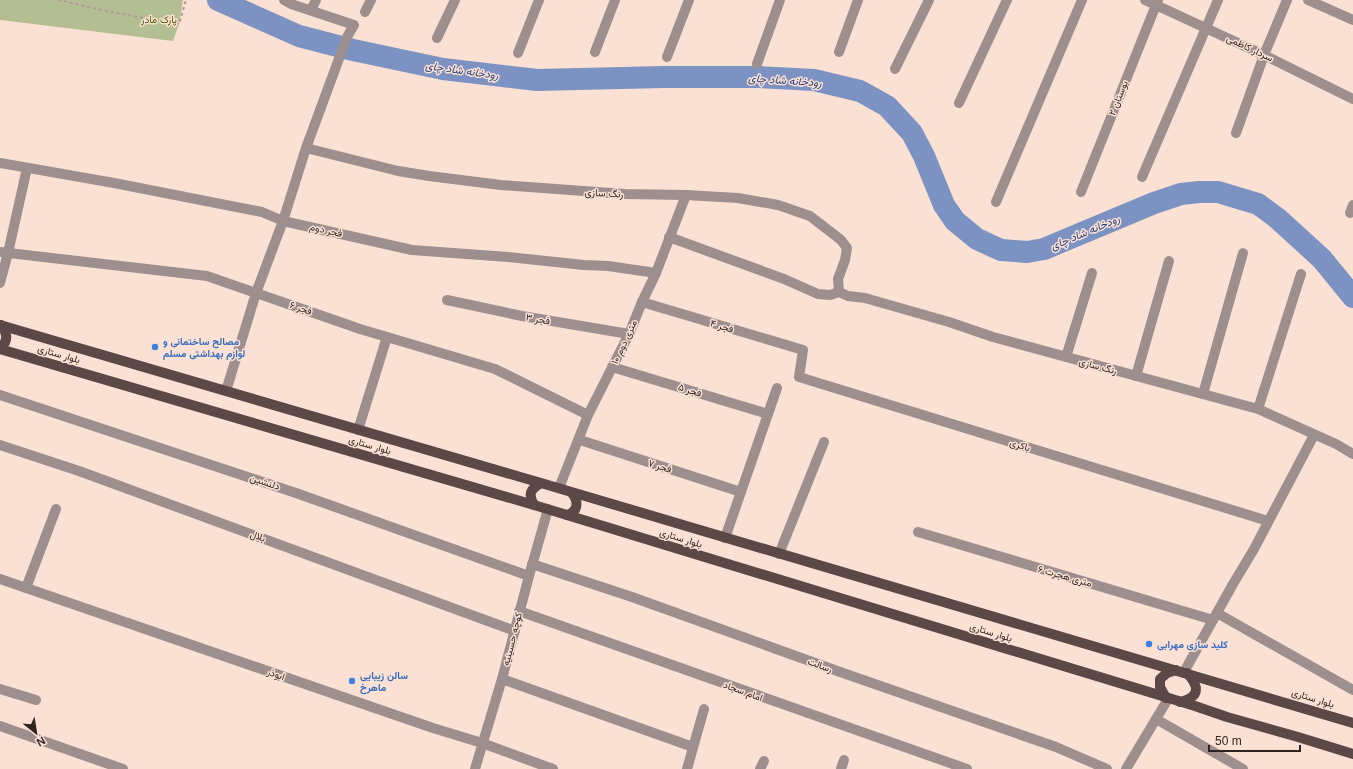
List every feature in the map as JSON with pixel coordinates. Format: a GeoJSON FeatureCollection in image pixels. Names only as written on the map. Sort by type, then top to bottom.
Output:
{"type":"FeatureCollection","features":[{"type":"Feature","properties":{"kind":"main road","name":"بلوار ستاری"},"geometry":{"type":"LineString","coordinates":[[0,325],[559,488],[1183,672],[1205,680],[1353,722]]}},
{"type":"Feature","properties":{"kind":"main road"},"geometry":{"type":"LineString","coordinates":[[0,325],[6,333],[7,338],[6,342],[0,348]]}},
{"type":"Feature","properties":{"kind":"main road","name":"بلوار ستاری"},"geometry":{"type":"LineString","coordinates":[[0,348],[548,509],[1227,717],[1353,754]]}},
{"type":"Feature","properties":{"kind":"main road"},"geometry":{"type":"LineString","coordinates":[[534,505],[530,499],[530,494],[532,489],[540,483]]}},
{"type":"Feature","properties":{"kind":"main road"},"geometry":{"type":"LineString","coordinates":[[566,515],[571,514],[577,506],[577,501],[572,493]]}},
{"type":"Feature","properties":{"kind":"main road"},"geometry":{"type":"LineString","coordinates":[[1167,698],[1160,687],[1160,679],[1167,673],[1183,672],[1197,688],[1196,693],[1189,699],[1180,702]]}},
{"type":"Feature","properties":{"kind":"street"},"geometry":{"type":"LineString","coordinates":[[310,10],[316,0]]}},
{"type":"Feature","properties":{"kind":"street"},"geometry":{"type":"LineString","coordinates":[[365,12],[371,0]]}},
{"type":"Feature","properties":{"kind":"street"},"geometry":{"type":"LineString","coordinates":[[437,38],[455,0]]}},
{"type":"Feature","properties":{"kind":"street"},"geometry":{"type":"LineString","coordinates":[[518,53],[539,0]]}},
{"type":"Feature","properties":{"kind":"street"},"geometry":{"type":"LineString","coordinates":[[594,52],[615,0]]}},
{"type":"Feature","properties":{"kind":"street"},"geometry":{"type":"LineString","coordinates":[[667,56],[688,0]]}},
{"type":"Feature","properties":{"kind":"street"},"geometry":{"type":"LineString","coordinates":[[757,64],[780,0]]}},
{"type":"Feature","properties":{"kind":"street"},"geometry":{"type":"LineString","coordinates":[[839,52],[858,0]]}},
{"type":"Feature","properties":{"kind":"street"},"geometry":{"type":"LineString","coordinates":[[895,69],[929,0]]}},
{"type":"Feature","properties":{"kind":"street"},"geometry":{"type":"LineString","coordinates":[[959,103],[1007,0]]}},
{"type":"Feature","properties":{"kind":"street"},"geometry":{"type":"LineString","coordinates":[[996,202],[1082,0]]}},
{"type":"Feature","properties":{"kind":"street","name":"سردار کاظمی"},"geometry":{"type":"LineString","coordinates":[[1145,0],[1157,3],[1353,99]]}},
{"type":"Feature","properties":{"kind":"street"},"geometry":{"type":"LineString","coordinates":[[1142,177],[1218,0]]}},
{"type":"Feature","properties":{"kind":"street"},"geometry":{"type":"LineString","coordinates":[[1236,133],[1264,55],[1287,0]]}},
{"type":"Feature","properties":{"kind":"street"},"geometry":{"type":"LineString","coordinates":[[1308,0],[1353,20]]}},
{"type":"Feature","properties":{"kind":"street"},"geometry":{"type":"LineString","coordinates":[[226,391],[256,293],[283,220],[306,148],[347,37],[354,25],[289,1]]}},
{"type":"Feature","properties":{"kind":"street","name":"بوستان ۲"},"geometry":{"type":"LineString","coordinates":[[1080,192],[1157,3]]}},
{"type":"Feature","properties":{"kind":"street","name":"رنگ سازی"},"geometry":{"type":"LineString","coordinates":[[306,148],[429,176],[501,185],[625,194],[686,194],[738,198],[778,205],[810,216],[841,240],[847,248],[845,260],[838,279],[839,292]]}},
{"type":"Feature","properties":{"kind":"street","name":"فجر دوم"},"geometry":{"type":"LineString","coordinates":[[0,163],[262,212],[283,220],[412,250],[608,266],[656,273]]}},
{"type":"Feature","properties":{"kind":"street"},"geometry":{"type":"LineString","coordinates":[[0,282],[4,253],[27,168]]}},
{"type":"Feature","properties":{"kind":"street","name":"۱۰ متری دوم"},"geometry":{"type":"LineString","coordinates":[[559,488],[580,440],[588,415],[629,334],[656,273],[686,194]]}},
{"type":"Feature","properties":{"kind":"street","name":"رنگ سازی"},"geometry":{"type":"LineString","coordinates":[[670,237],[784,279],[818,294],[830,295],[839,292],[848,296],[865,298],[949,322],[993,337],[1258,409],[1336,444],[1353,454]]}},
{"type":"Feature","properties":{"kind":"street","name":"فجر ۶"},"geometry":{"type":"LineString","coordinates":[[4,253],[207,276],[387,337],[495,369],[588,415]]}},
{"type":"Feature","properties":{"kind":"street"},"geometry":{"type":"LineString","coordinates":[[1203,394],[1243,253]]}},
{"type":"Feature","properties":{"kind":"street"},"geometry":{"type":"LineString","coordinates":[[1136,376],[1169,261]]}},
{"type":"Feature","properties":{"kind":"street"},"geometry":{"type":"LineString","coordinates":[[1066,357],[1092,273]]}},
{"type":"Feature","properties":{"kind":"street"},"geometry":{"type":"LineString","coordinates":[[1258,409],[1301,274]]}},
{"type":"Feature","properties":{"kind":"street","name":"فجر ۳"},"geometry":{"type":"LineString","coordinates":[[447,300],[522,316],[629,334]]}},
{"type":"Feature","properties":{"kind":"street","name":"فجر ۴"},"geometry":{"type":"LineString","coordinates":[[642,302],[803,350]]}},
{"type":"Feature","properties":{"kind":"street"},"geometry":{"type":"LineString","coordinates":[[358,430],[387,337]]}},
{"type":"Feature","properties":{"kind":"street","name":"باکری"},"geometry":{"type":"LineString","coordinates":[[803,350],[799,377],[1268,521]]}},
{"type":"Feature","properties":{"kind":"street","name":"فجر ۵"},"geometry":{"type":"LineString","coordinates":[[612,367],[768,414]]}},
{"type":"Feature","properties":{"kind":"street"},"geometry":{"type":"LineString","coordinates":[[725,538],[777,388]]}},
{"type":"Feature","properties":{"kind":"street","name":"دلنشین"},"geometry":{"type":"LineString","coordinates":[[0,395],[296,492],[529,576]]}},
{"type":"Feature","properties":{"kind":"street"},"geometry":{"type":"LineString","coordinates":[[1183,672],[1254,549],[1314,435]]}},
{"type":"Feature","properties":{"kind":"street","name":"فجر ۷"},"geometry":{"type":"LineString","coordinates":[[580,440],[741,492]]}},
{"type":"Feature","properties":{"kind":"street"},"geometry":{"type":"LineString","coordinates":[[779,554],[824,442]]}},
{"type":"Feature","properties":{"kind":"street","name":"بلال"},"geometry":{"type":"LineString","coordinates":[[0,445],[79,471],[515,631]]}},
{"type":"Feature","properties":{"kind":"street"},"geometry":{"type":"LineString","coordinates":[[26,588],[56,509]]}},
{"type":"Feature","properties":{"kind":"street","name":"کوچه حسینیه"},"geometry":{"type":"LineString","coordinates":[[475,769],[502,679],[519,611],[548,509]]}},
{"type":"Feature","properties":{"kind":"street","name":"۶ متری هجرت"},"geometry":{"type":"LineString","coordinates":[[918,532],[1215,617],[1353,690]]}},
{"type":"Feature","properties":{"kind":"street","name":"رسالت"},"geometry":{"type":"LineString","coordinates":[[532,564],[632,597],[843,674],[1056,747],[1107,769]]}},
{"type":"Feature","properties":{"kind":"street","name":"ابوذر"},"geometry":{"type":"LineString","coordinates":[[0,579],[433,728],[482,743],[553,769]]}},
{"type":"Feature","properties":{"kind":"street","name":"امام سجاد"},"geometry":{"type":"LineString","coordinates":[[519,611],[967,769]]}},
{"type":"Feature","properties":{"kind":"street"},"geometry":{"type":"LineString","coordinates":[[502,679],[693,747]]}},
{"type":"Feature","properties":{"kind":"street"},"geometry":{"type":"LineString","coordinates":[[0,689],[36,700]]}},
{"type":"Feature","properties":{"kind":"street"},"geometry":{"type":"LineString","coordinates":[[1126,769],[1167,698]]}},
{"type":"Feature","properties":{"kind":"street"},"geometry":{"type":"LineString","coordinates":[[687,769],[704,709]]}},
{"type":"Feature","properties":{"kind":"street"},"geometry":{"type":"LineString","coordinates":[[1156,719],[1243,769]]}},
{"type":"Feature","properties":{"kind":"street"},"geometry":{"type":"LineString","coordinates":[[0,726],[123,769]]}},
{"type":"Feature","properties":{"kind":"path"},"geometry":{"type":"LineString","coordinates":[[58,0],[111,12],[178,24],[186,0]]}},
{"type":"Feature","properties":{"kind":"green space","name":"پارک مادر"},"geometry":{"type":"Polygon","coordinates":[[[0,0],[183,0],[179,24],[173,41],[0,20],[0,0]]]}},
{"type":"Feature","properties":{"kind":"waterway","name":"رودخانه شاد چای"},"geometry":{"type":"LineString","coordinates":[[218,0],[299,36],[353,50],[443,69],[537,80],[664,77],[759,77],[814,80],[860,91],[887,106],[912,133],[924,156],[944,205],[955,221],[977,239],[1001,250],[1027,252],[1044,249],[1154,203],[1181,194],[1218,192],[1258,204],[1277,218],[1322,259],[1353,297]]}},
{"type":"Feature","properties":{"kind":"place","name":"مصالح ساختمانی و لوازم بهداشتی مسلم"},"geometry":{"type":"Point","coordinates":[155,347]}},
{"type":"Feature","properties":{"kind":"place","name":"کلید سازی مهرابی"},"geometry":{"type":"Point","coordinates":[1149,644]}},
{"type":"Feature","properties":{"kind":"place","name":"سالن زیبایی ماهرخ"},"geometry":{"type":"Point","coordinates":[352,681]}}]}
